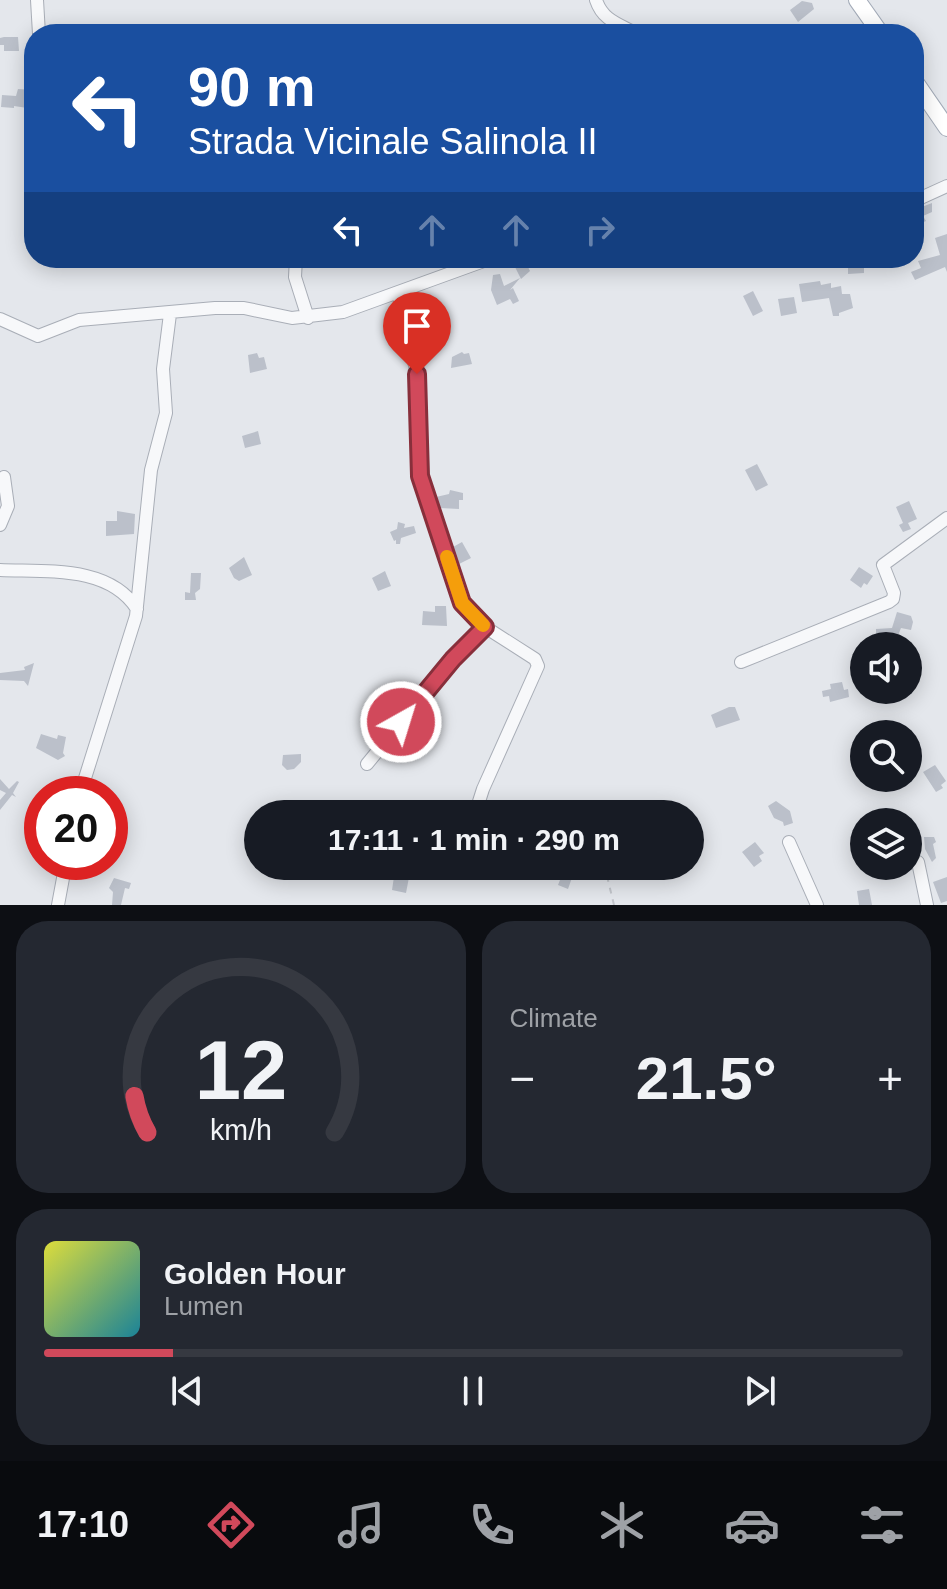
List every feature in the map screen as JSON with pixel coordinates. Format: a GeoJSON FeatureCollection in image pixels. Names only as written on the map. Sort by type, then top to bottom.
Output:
{"type":"FeatureCollection","features":[{"type":"Feature","properties":{"kind":"main road"},"geometry":{"type":"LineString","coordinates":[[857,0],[874,24]]}},
{"type":"Feature","properties":{"kind":"main road"},"geometry":{"type":"LineString","coordinates":[[924,95],[947,128]]}},
{"type":"Feature","properties":{"kind":"street"},"geometry":{"type":"LineString","coordinates":[[37,0],[38,24]]}},
{"type":"Feature","properties":{"kind":"street"},"geometry":{"type":"LineString","coordinates":[[596,0],[602,15],[617,24]]}},
{"type":"Feature","properties":{"kind":"street"},"geometry":{"type":"LineString","coordinates":[[924,196],[947,186]]}},
{"type":"Feature","properties":{"kind":"street"},"geometry":{"type":"LineString","coordinates":[[295,268],[295,277],[308,318]]}},
{"type":"Feature","properties":{"kind":"street"},"geometry":{"type":"LineString","coordinates":[[0,319],[38,336],[79,320],[215,308],[244,308],[292,318],[308,318],[343,312],[465,268]]}},
{"type":"Feature","properties":{"kind":"street"},"geometry":{"type":"LineString","coordinates":[[398,293],[419,383],[420,476],[462,603],[485,627],[535,659],[538,666],[479,800]]}},
{"type":"Feature","properties":{"kind":"street"},"geometry":{"type":"LineString","coordinates":[[86,776],[137,609],[151,470],[166,413],[163,369],[170,314]]}},
{"type":"Feature","properties":{"kind":"street"},"geometry":{"type":"LineString","coordinates":[[0,525],[8,506],[4,477]]}},
{"type":"Feature","properties":{"kind":"street"},"geometry":{"type":"LineString","coordinates":[[741,662],[889,602],[894,593],[883,565],[947,518]]}},
{"type":"Feature","properties":{"kind":"street"},"geometry":{"type":"LineString","coordinates":[[0,570],[86,574],[127,594],[137,609]]}},
{"type":"Feature","properties":{"kind":"street"},"geometry":{"type":"LineString","coordinates":[[367,764],[453,659],[485,627]]}},
{"type":"Feature","properties":{"kind":"street"},"geometry":{"type":"LineString","coordinates":[[789,842],[817,905]]}},
{"type":"Feature","properties":{"kind":"street"},"geometry":{"type":"LineString","coordinates":[[58,905],[63,880]]}},
{"type":"Feature","properties":{"kind":"street"},"geometry":{"type":"LineString","coordinates":[[922,880],[927,905]]}},
{"type":"Feature","properties":{"kind":"path"},"geometry":{"type":"LineString","coordinates":[[608,880],[614,905]]}},
{"type":"Feature","properties":{"kind":"building"},"geometry":{"type":"Polygon","coordinates":[[[802,1],[812,3],[814,9],[798,22],[790,10],[802,1]]]}},
{"type":"Feature","properties":{"kind":"building"},"geometry":{"type":"Polygon","coordinates":[[[18,37],[19,51],[4,51],[0,38],[18,37]]]}},
{"type":"Feature","properties":{"kind":"building"},"geometry":{"type":"Polygon","coordinates":[[[18,89],[24,89],[24,108],[1,107],[2,95],[16,96],[18,89]]]}},
{"type":"Feature","properties":{"kind":"building"},"geometry":{"type":"Polygon","coordinates":[[[932,203],[932,212],[924,216],[924,206],[932,203]]]}},
{"type":"Feature","properties":{"kind":"building"},"geometry":{"type":"Polygon","coordinates":[[[947,234],[947,272],[945,267],[915,280],[911,272],[924,268],[924,259],[940,255],[935,238],[947,234]]]}},
{"type":"Feature","properties":{"kind":"building"},"geometry":{"type":"Polygon","coordinates":[[[516,268],[528,268],[530,271],[521,279],[516,268]]]}},
{"type":"Feature","properties":{"kind":"building"},"geometry":{"type":"Polygon","coordinates":[[[848,268],[864,268],[864,273],[848,274],[848,268]]]}},
{"type":"Feature","properties":{"kind":"building"},"geometry":{"type":"Polygon","coordinates":[[[500,274],[504,286],[520,278],[510,290],[513,288],[519,301],[513,304],[510,299],[497,305],[491,290],[493,275],[500,274]]]}},
{"type":"Feature","properties":{"kind":"building"},"geometry":{"type":"Polygon","coordinates":[[[820,281],[821,285],[831,283],[831,288],[841,286],[842,294],[850,294],[853,308],[833,316],[829,298],[802,302],[799,284],[820,281]]]}},
{"type":"Feature","properties":{"kind":"building"},"geometry":{"type":"Polygon","coordinates":[[[753,291],[763,311],[753,316],[743,296],[753,291]]]}},
{"type":"Feature","properties":{"kind":"building"},"geometry":{"type":"Polygon","coordinates":[[[794,297],[797,313],[781,316],[778,299],[794,297]]]}},
{"type":"Feature","properties":{"kind":"building"},"geometry":{"type":"Polygon","coordinates":[[[462,352],[469,353],[472,364],[451,368],[452,357],[462,352]]]}},
{"type":"Feature","properties":{"kind":"building"},"geometry":{"type":"Polygon","coordinates":[[[257,353],[259,358],[264,357],[267,369],[250,373],[248,355],[257,353]]]}},
{"type":"Feature","properties":{"kind":"building"},"geometry":{"type":"Polygon","coordinates":[[[258,431],[261,444],[245,448],[242,436],[258,431]]]}},
{"type":"Feature","properties":{"kind":"building"},"geometry":{"type":"Polygon","coordinates":[[[757,464],[768,485],[756,491],[745,470],[757,464]]]}},
{"type":"Feature","properties":{"kind":"building"},"geometry":{"type":"Polygon","coordinates":[[[450,490],[463,493],[459,509],[440,508],[436,497],[449,494],[450,490]]]}},
{"type":"Feature","properties":{"kind":"building"},"geometry":{"type":"Polygon","coordinates":[[[909,501],[917,519],[908,523],[911,529],[903,532],[899,525],[903,523],[896,507],[909,501]]]}},
{"type":"Feature","properties":{"kind":"building"},"geometry":{"type":"Polygon","coordinates":[[[117,511],[135,514],[134,534],[106,536],[106,521],[117,521],[117,511]]]}},
{"type":"Feature","properties":{"kind":"building"},"geometry":{"type":"Polygon","coordinates":[[[398,522],[405,524],[404,528],[414,526],[416,533],[401,538],[400,544],[396,544],[390,532],[397,529],[398,522]]]}},
{"type":"Feature","properties":{"kind":"building"},"geometry":{"type":"Polygon","coordinates":[[[462,542],[471,558],[459,564],[453,547],[462,542]]]}},
{"type":"Feature","properties":{"kind":"building"},"geometry":{"type":"Polygon","coordinates":[[[244,557],[252,575],[239,581],[229,568],[244,557]]]}},
{"type":"Feature","properties":{"kind":"building"},"geometry":{"type":"Polygon","coordinates":[[[859,567],[873,576],[861,588],[850,580],[859,567]]]}},
{"type":"Feature","properties":{"kind":"building"},"geometry":{"type":"Polygon","coordinates":[[[385,571],[391,586],[378,591],[372,578],[385,571]]]}},
{"type":"Feature","properties":{"kind":"building"},"geometry":{"type":"Polygon","coordinates":[[[191,573],[201,573],[200,589],[195,593],[196,600],[185,600],[185,592],[190,593],[191,573]]]}},
{"type":"Feature","properties":{"kind":"building"},"geometry":{"type":"Polygon","coordinates":[[[435,606],[446,606],[447,626],[422,625],[423,611],[435,612],[435,606]]]}},
{"type":"Feature","properties":{"kind":"building"},"geometry":{"type":"Polygon","coordinates":[[[897,612],[911,616],[911,630],[901,628],[899,632],[876,632],[876,629],[892,628],[897,612]]]}},
{"type":"Feature","properties":{"kind":"building"},"geometry":{"type":"Polygon","coordinates":[[[34,663],[28,686],[24,681],[0,680],[0,673],[25,670],[24,667],[34,663]]]}},
{"type":"Feature","properties":{"kind":"building"},"geometry":{"type":"Polygon","coordinates":[[[842,682],[844,690],[848,689],[849,697],[830,702],[829,696],[823,697],[822,691],[831,689],[830,684],[842,682]]]}},
{"type":"Feature","properties":{"kind":"building"},"geometry":{"type":"Polygon","coordinates":[[[735,707],[740,720],[716,728],[711,715],[735,707]]]}},
{"type":"Feature","properties":{"kind":"building"},"geometry":{"type":"Polygon","coordinates":[[[41,734],[57,739],[58,735],[66,737],[65,756],[58,760],[36,748],[41,734]]]}},
{"type":"Feature","properties":{"kind":"building"},"geometry":{"type":"Polygon","coordinates":[[[301,754],[301,762],[294,769],[287,770],[282,765],[283,755],[301,754]]]}},
{"type":"Feature","properties":{"kind":"building"},"geometry":{"type":"Polygon","coordinates":[[[935,765],[946,781],[941,785],[943,788],[936,792],[923,772],[935,765]]]}},
{"type":"Feature","properties":{"kind":"building"},"geometry":{"type":"Polygon","coordinates":[[[0,779],[9,789],[19,782],[13,793],[16,797],[12,795],[0,810],[0,800],[6,793],[0,790],[0,779]]]}},
{"type":"Feature","properties":{"kind":"building"},"geometry":{"type":"Polygon","coordinates":[[[776,801],[790,811],[793,823],[784,826],[783,822],[774,818],[768,806],[776,801]]]}},
{"type":"Feature","properties":{"kind":"building"},"geometry":{"type":"Polygon","coordinates":[[[924,837],[934,837],[936,842],[933,844],[936,858],[932,862],[925,849],[924,837]]]}},
{"type":"Feature","properties":{"kind":"building"},"geometry":{"type":"Polygon","coordinates":[[[755,842],[764,853],[759,856],[762,861],[754,867],[742,852],[755,842]]]}},
{"type":"Feature","properties":{"kind":"building"},"geometry":{"type":"Polygon","coordinates":[[[947,877],[947,901],[941,903],[933,882],[947,877]]]}},
{"type":"Feature","properties":{"kind":"building"},"geometry":{"type":"Polygon","coordinates":[[[113,880],[131,883],[129,889],[125,888],[121,905],[112,905],[113,892],[109,888],[113,880]]]}},
{"type":"Feature","properties":{"kind":"building"},"geometry":{"type":"Polygon","coordinates":[[[394,880],[408,880],[406,893],[392,890],[394,880]]]}},
{"type":"Feature","properties":{"kind":"building"},"geometry":{"type":"Polygon","coordinates":[[[560,880],[571,880],[568,889],[558,885],[560,880]]]}},
{"type":"Feature","properties":{"kind":"building"},"geometry":{"type":"Polygon","coordinates":[[[869,889],[872,905],[859,905],[857,891],[869,889]]]}},
{"type":"Feature","properties":{"kind":"slow traffic"},"geometry":{"type":"LineString","coordinates":[[447,557],[462,603],[483,625]]}},
{"type":"Feature","properties":{"kind":"route"},"geometry":{"type":"LineString","coordinates":[[401,722],[453,659],[485,627],[462,603],[420,476],[417,374]]}}]}
